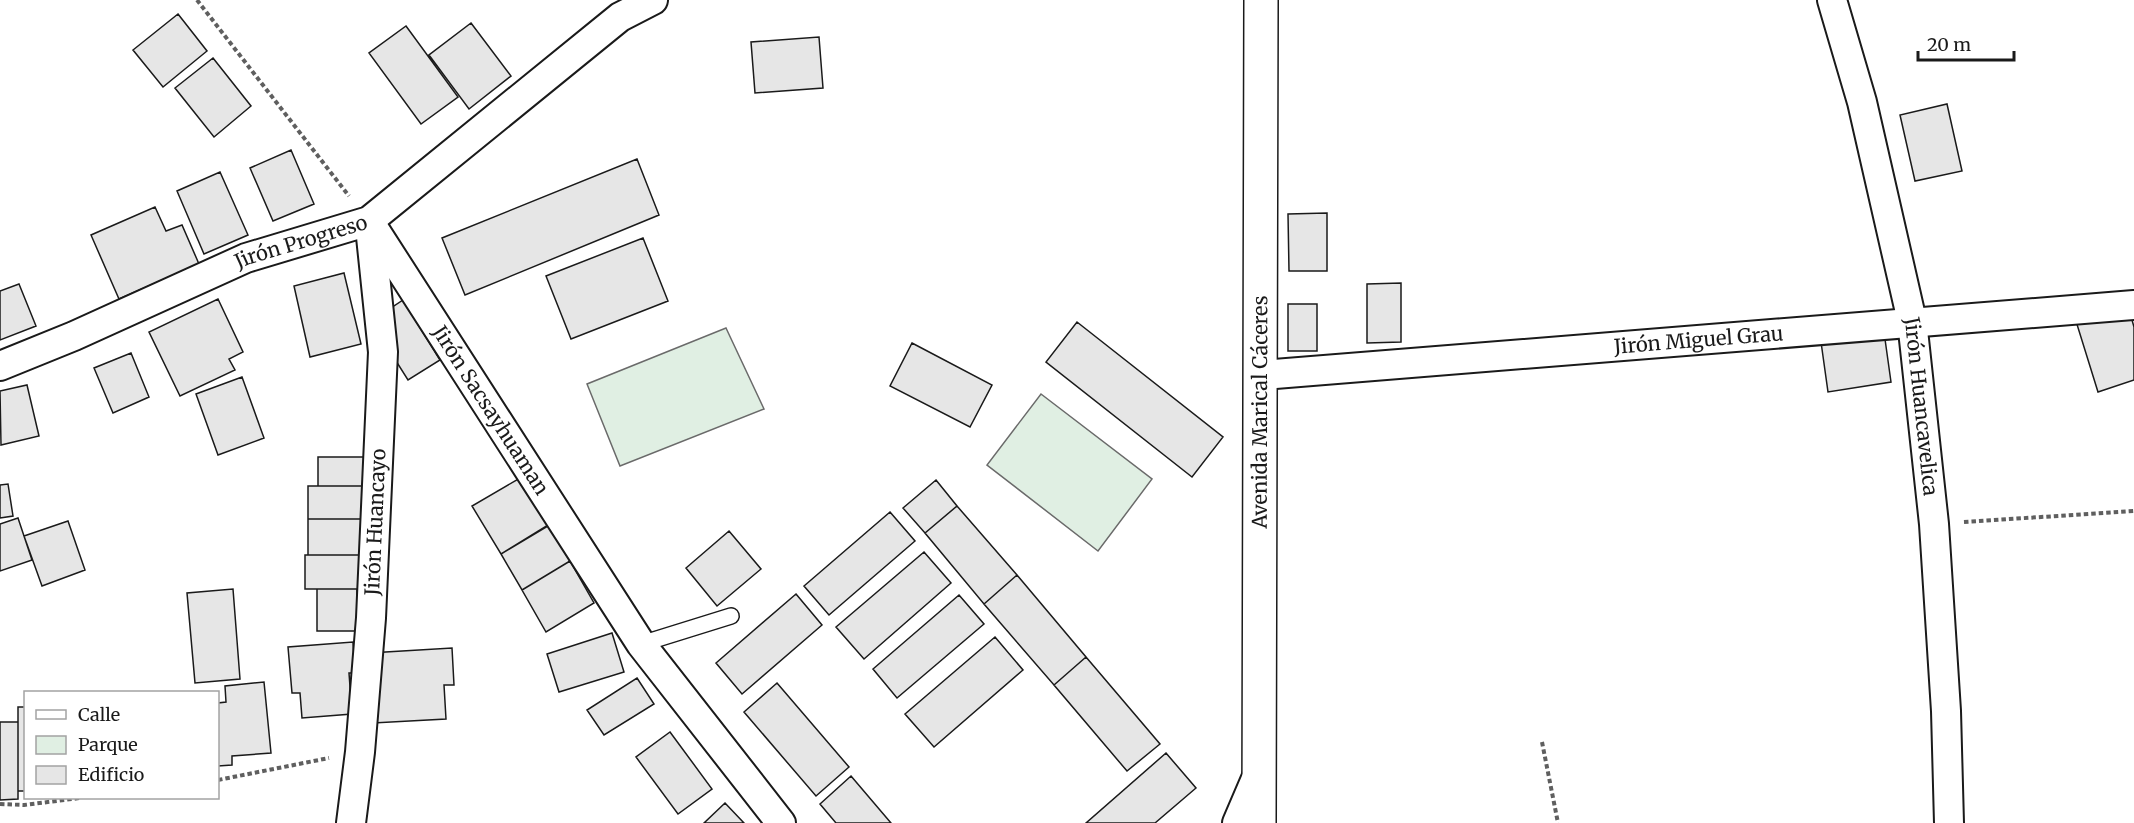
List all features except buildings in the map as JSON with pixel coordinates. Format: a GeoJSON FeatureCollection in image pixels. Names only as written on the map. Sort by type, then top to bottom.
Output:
{"type":"FeatureCollection","features":[{"type":"Feature","properties":{"kind":"street","name":"Jirón Progreso"},"geometry":{"type":"LineString","coordinates":[[0,366],[74,336],[246,258],[369,221],[620,17],[653,0]]}},
{"type":"Feature","properties":{"kind":"street","name":"Avenida Marical Cáceres"},"geometry":{"type":"LineString","coordinates":[[1259,823],[1262,375],[1261,0]]}},
{"type":"Feature","properties":{"kind":"street","name":"Jirón Huancavelica"},"geometry":{"type":"LineString","coordinates":[[1832,0],[1862,102],[1912,321],[1934,524],[1946,711],[1949,823]]}},
{"type":"Feature","properties":{"kind":"street","name":"Jirón Sacsayhuaman"},"geometry":{"type":"LineString","coordinates":[[369,221],[641,644],[781,823]]}},
{"type":"Feature","properties":{"kind":"street","name":"Jirón Huancayo"},"geometry":{"type":"LineString","coordinates":[[351,823],[360,752],[370,618],[383,352],[369,221]]}},
{"type":"Feature","properties":{"kind":"street","name":"Jirón Miguel Grau"},"geometry":{"type":"LineString","coordinates":[[1262,375],[1912,321],[2134,305]]}},
{"type":"Feature","properties":{"kind":"street"},"geometry":{"type":"LineString","coordinates":[[1238,823],[1260,770]]}},
{"type":"Feature","properties":{"kind":"lane"},"geometry":{"type":"LineString","coordinates":[[641,644],[731,616]]}},
{"type":"Feature","properties":{"kind":"path"},"geometry":{"type":"LineString","coordinates":[[197,0],[369,221]]}},
{"type":"Feature","properties":{"kind":"path"},"geometry":{"type":"LineString","coordinates":[[1934,524],[2134,511]]}},
{"type":"Feature","properties":{"kind":"path"},"geometry":{"type":"LineString","coordinates":[[1542,742],[1558,823]]}},
{"type":"Feature","properties":{"kind":"path"},"geometry":{"type":"LineString","coordinates":[[219,780],[360,752]]}},
{"type":"Feature","properties":{"kind":"path"},"geometry":{"type":"LineString","coordinates":[[0,804],[24,805],[72,799]]}},
{"type":"Feature","properties":{"kind":"green space"},"geometry":{"type":"Polygon","coordinates":[[[726,328],[764,409],[620,466],[587,384],[726,328]]]}},
{"type":"Feature","properties":{"kind":"green space"},"geometry":{"type":"Polygon","coordinates":[[[1041,394],[1152,479],[1098,551],[987,465],[1041,394]]]}}]}
